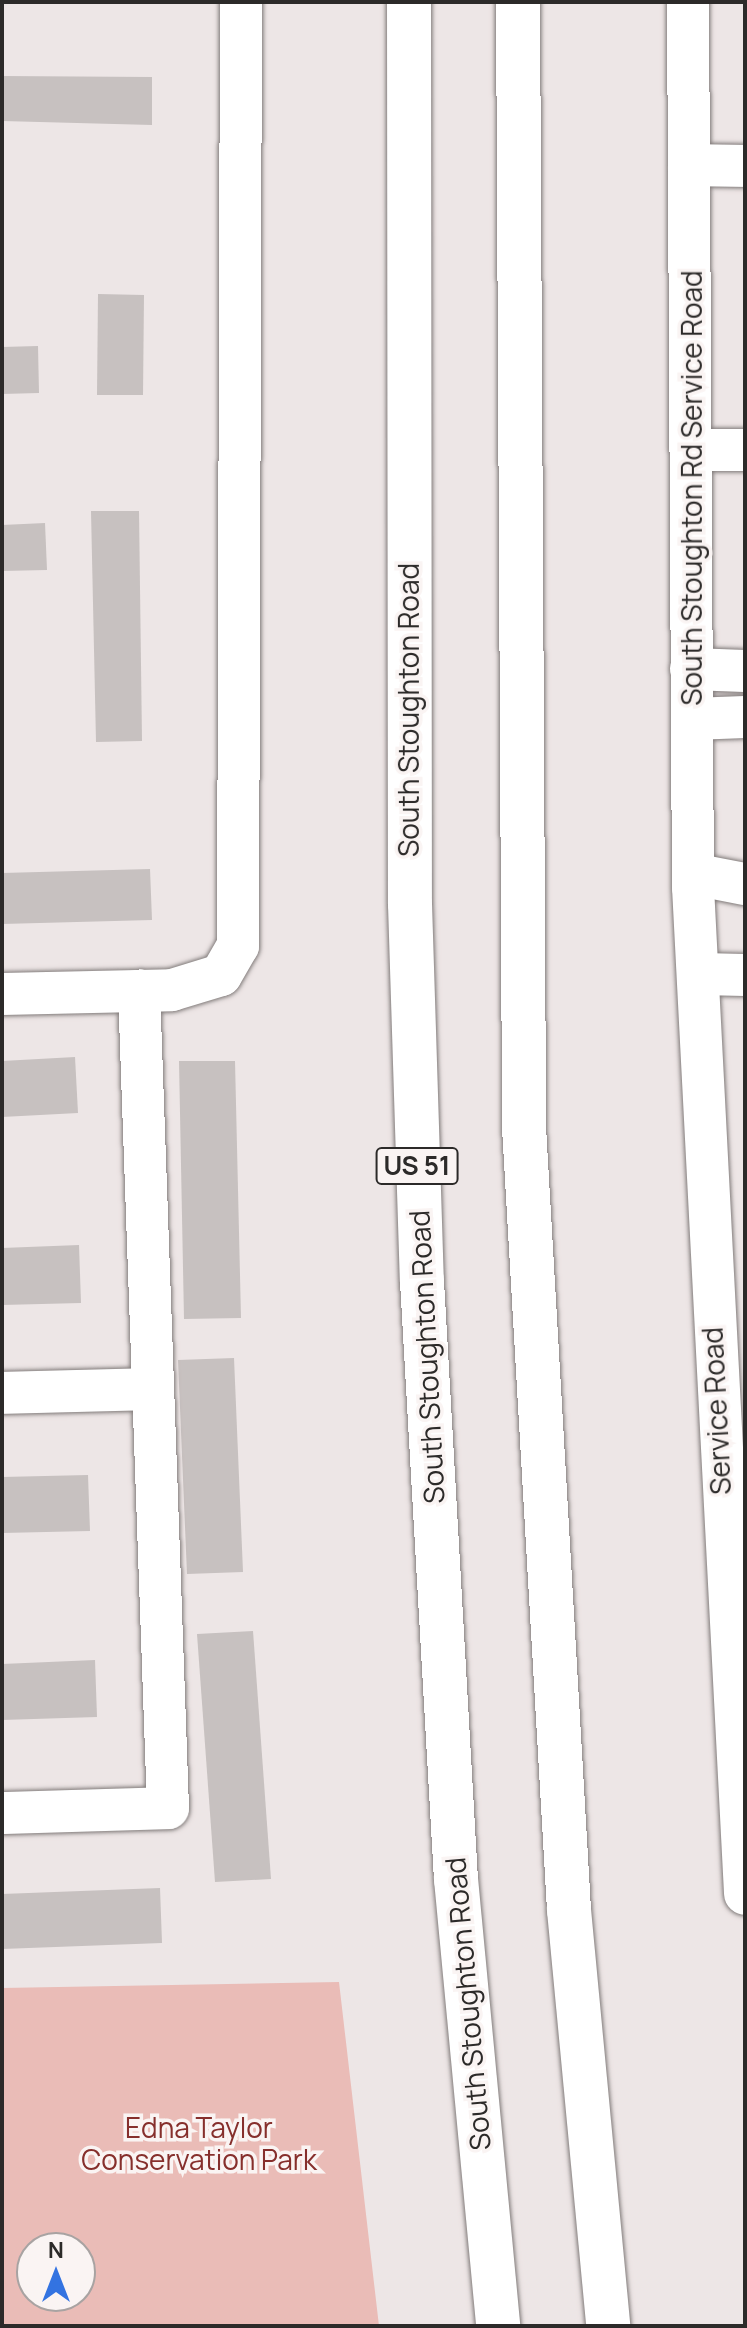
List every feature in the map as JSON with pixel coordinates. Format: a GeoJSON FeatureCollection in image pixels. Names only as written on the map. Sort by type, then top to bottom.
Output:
{"type":"FeatureCollection","features":[{"type":"Feature","properties":{"kind":"main road","name":"South Stoughton Road"},"geometry":{"type":"LineString","coordinates":[[409,2],[409,872],[422,1281],[456,1879],[498,2326]]}},
{"type":"Feature","properties":{"kind":"main road"},"geometry":{"type":"LineString","coordinates":[[518,2],[524,1127],[569,1910],[608,2326]]}},
{"type":"Feature","properties":{"kind":"street"},"geometry":{"type":"LineString","coordinates":[[2,994],[139,991],[199,983],[228,967],[238,946],[241,879],[241,2]]}},
{"type":"Feature","properties":{"kind":"street","name":"South Stoughton Rd Service Road"},"geometry":{"type":"LineString","coordinates":[[688,2],[693,874],[701,974]]}},
{"type":"Feature","properties":{"kind":"street"},"geometry":{"type":"LineString","coordinates":[[689,165],[745,166]]}},
{"type":"Feature","properties":{"kind":"street"},"geometry":{"type":"LineString","coordinates":[[691,450],[745,450]]}},
{"type":"Feature","properties":{"kind":"street"},"geometry":{"type":"LineString","coordinates":[[691,669],[745,671]]}},
{"type":"Feature","properties":{"kind":"street"},"geometry":{"type":"LineString","coordinates":[[692,719],[745,717]]}},
{"type":"Feature","properties":{"kind":"street"},"geometry":{"type":"LineString","coordinates":[[693,874],[745,884]]}},
{"type":"Feature","properties":{"kind":"street"},"geometry":{"type":"LineString","coordinates":[[701,974],[745,975]]}},
{"type":"Feature","properties":{"kind":"street","name":"Service Road"},"geometry":{"type":"LineString","coordinates":[[701,974],[717,1446],[745,1894]]}},
{"type":"Feature","properties":{"kind":"street"},"geometry":{"type":"LineString","coordinates":[[2,1813],[168,1808],[139,991]]}},
{"type":"Feature","properties":{"kind":"street"},"geometry":{"type":"LineString","coordinates":[[2,1393],[153,1389]]}},
{"type":"Feature","properties":{"kind":"green space","name":"Edna Taylor Conservation Park"},"geometry":{"type":"Polygon","coordinates":[[[339,1982],[379,2326],[2,2326],[2,1988],[339,1982]]]}},
{"type":"Feature","properties":{"kind":"building"},"geometry":{"type":"Polygon","coordinates":[[[2,76],[152,77],[152,125],[2,121],[2,76]]]}},
{"type":"Feature","properties":{"kind":"building"},"geometry":{"type":"Polygon","coordinates":[[[98,294],[144,295],[143,395],[97,395],[98,294]]]}},
{"type":"Feature","properties":{"kind":"building"},"geometry":{"type":"Polygon","coordinates":[[[38,346],[39,393],[2,394],[2,347],[38,346]]]}},
{"type":"Feature","properties":{"kind":"building"},"geometry":{"type":"Polygon","coordinates":[[[91,511],[139,511],[142,741],[96,742],[91,511]]]}},
{"type":"Feature","properties":{"kind":"building"},"geometry":{"type":"Polygon","coordinates":[[[45,523],[47,570],[2,571],[2,525],[45,523]]]}},
{"type":"Feature","properties":{"kind":"building"},"geometry":{"type":"Polygon","coordinates":[[[150,869],[152,920],[2,924],[2,873],[150,869]]]}},
{"type":"Feature","properties":{"kind":"building"},"geometry":{"type":"Polygon","coordinates":[[[75,1057],[78,1113],[2,1117],[2,1061],[75,1057]]]}},
{"type":"Feature","properties":{"kind":"building"},"geometry":{"type":"Polygon","coordinates":[[[179,1061],[235,1061],[241,1318],[184,1319],[179,1061]]]}},
{"type":"Feature","properties":{"kind":"building"},"geometry":{"type":"Polygon","coordinates":[[[79,1245],[81,1303],[2,1305],[2,1248],[79,1245]]]}},
{"type":"Feature","properties":{"kind":"building"},"geometry":{"type":"Polygon","coordinates":[[[234,1358],[243,1572],[187,1574],[178,1360],[234,1358]]]}},
{"type":"Feature","properties":{"kind":"building"},"geometry":{"type":"Polygon","coordinates":[[[88,1475],[90,1531],[2,1533],[2,1477],[88,1475]]]}},
{"type":"Feature","properties":{"kind":"building"},"geometry":{"type":"Polygon","coordinates":[[[253,1631],[271,1879],[215,1882],[197,1634],[253,1631]]]}},
{"type":"Feature","properties":{"kind":"building"},"geometry":{"type":"Polygon","coordinates":[[[95,1660],[97,1717],[2,1720],[2,1664],[95,1660]]]}},
{"type":"Feature","properties":{"kind":"building"},"geometry":{"type":"Polygon","coordinates":[[[160,1888],[162,1943],[2,1949],[2,1894],[160,1888]]]}}]}
